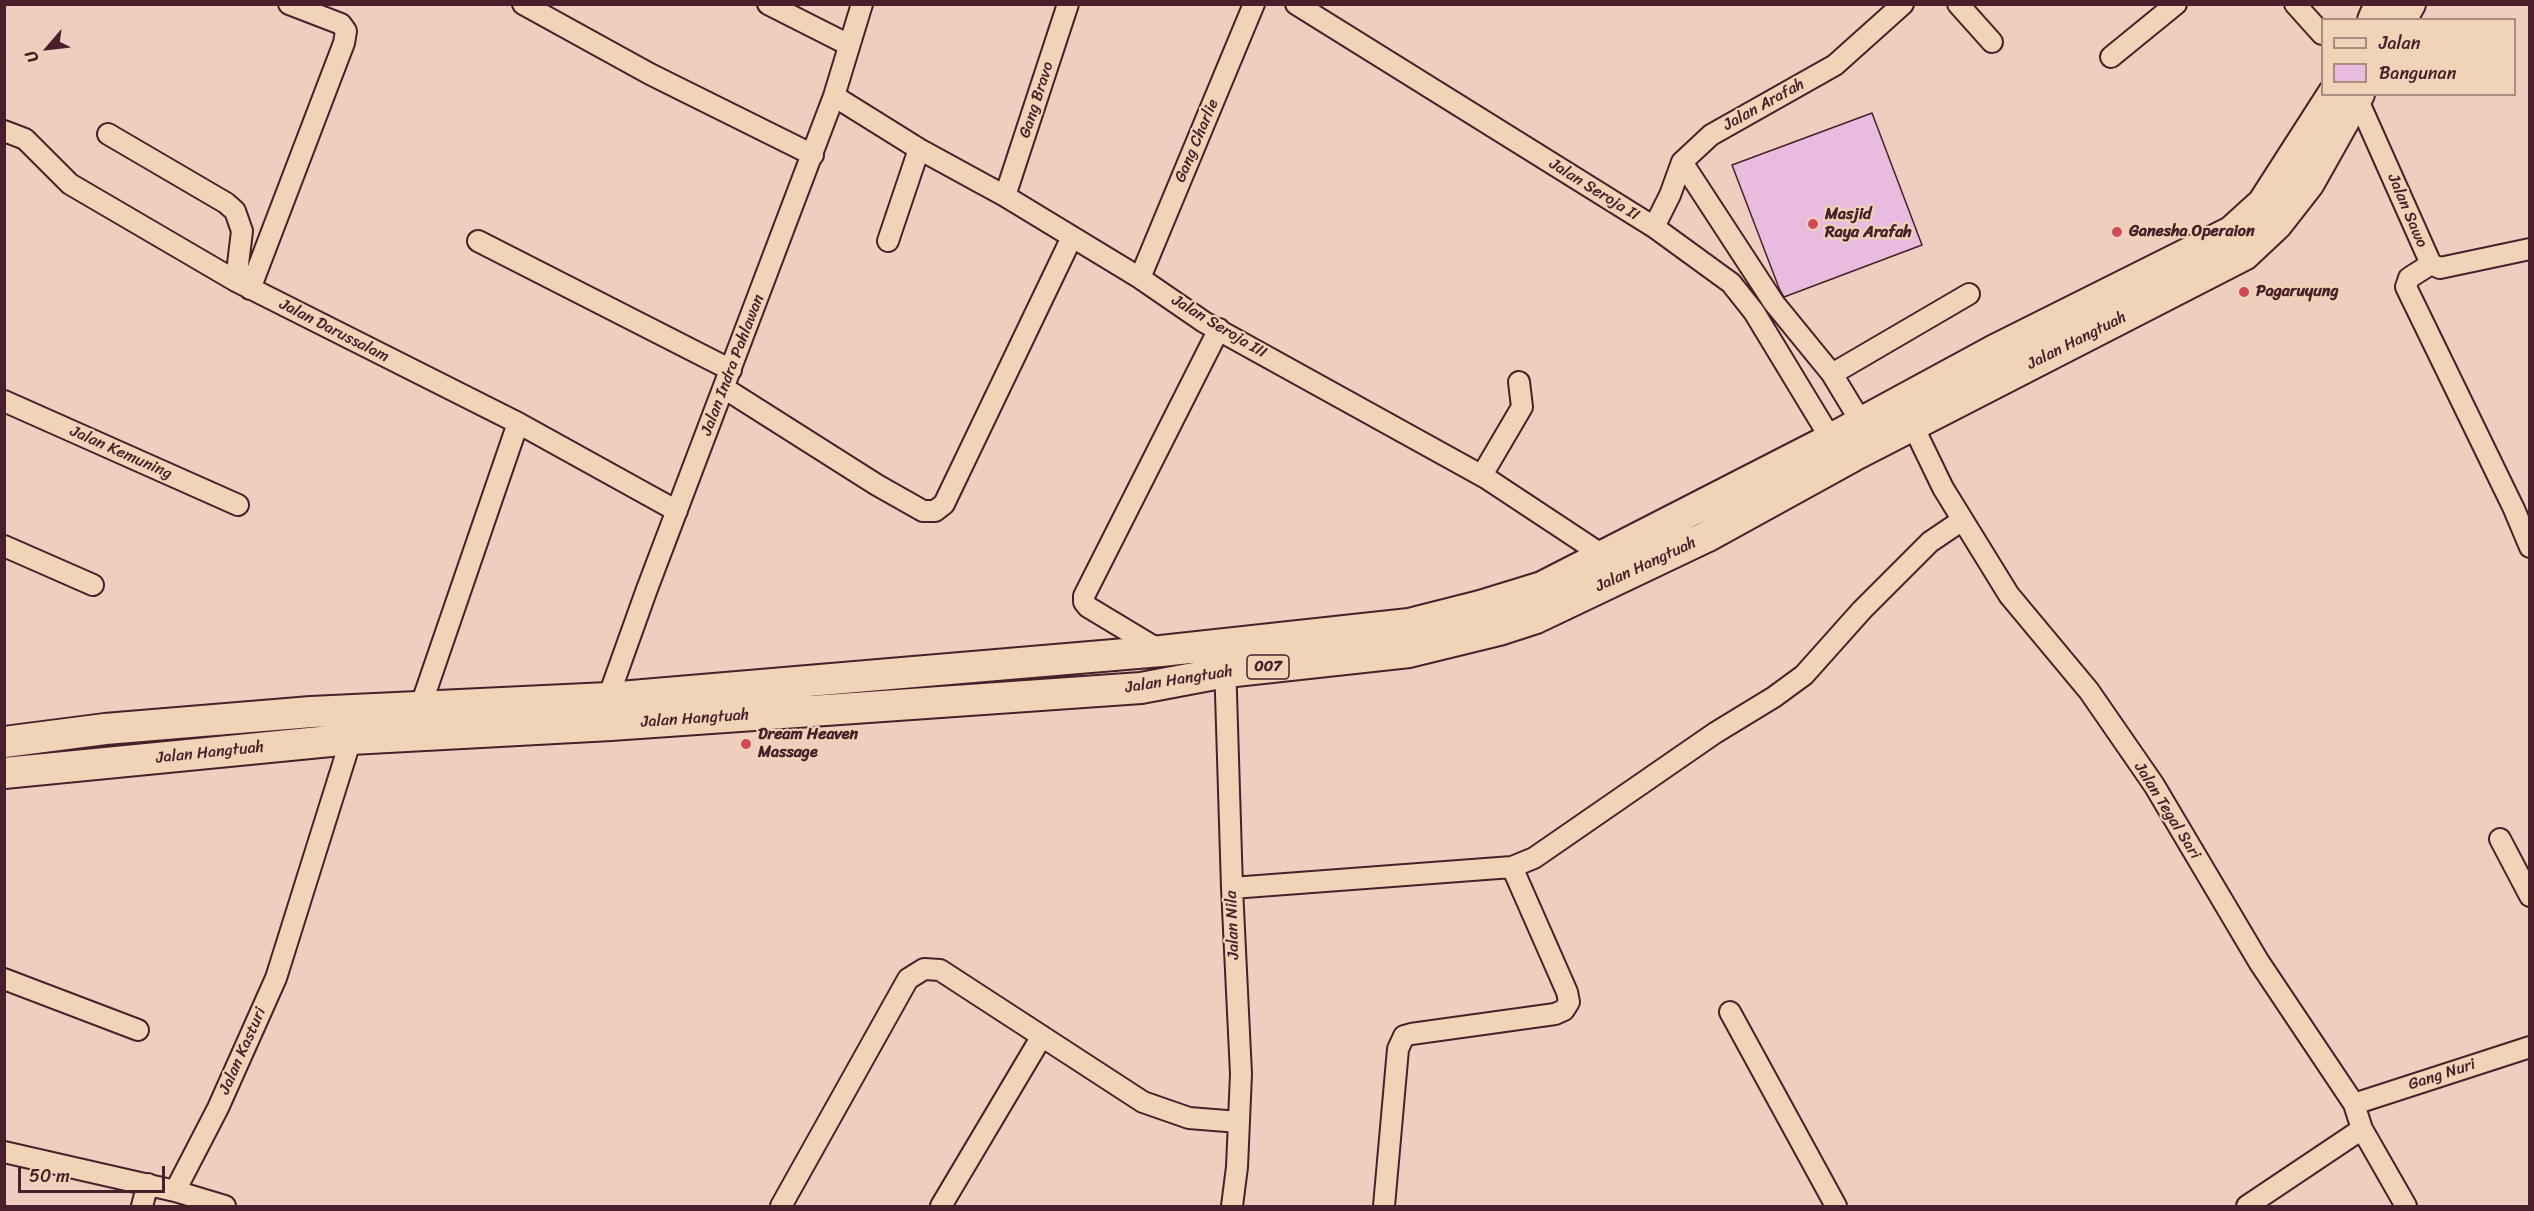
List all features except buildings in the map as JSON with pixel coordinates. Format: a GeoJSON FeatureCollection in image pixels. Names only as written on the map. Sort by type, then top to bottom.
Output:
{"type":"FeatureCollection","features":[{"type":"Feature","properties":{"kind":"highway"},"geometry":{"type":"LineString","coordinates":[[2374,18],[2380,4]]}},
{"type":"Feature","properties":{"kind":"highway"},"geometry":{"type":"LineString","coordinates":[[2402,18],[2410,4]]}},
{"type":"Feature","properties":{"kind":"highway","name":"Jalan Hangtuah"},"geometry":{"type":"LineString","coordinates":[[4,742],[105,729],[288,714],[420,708],[610,712],[1141,688],[1225,658],[1409,624],[1480,606],[1542,587],[1831,439],[1995,350],[2231,232],[2263,202],[2350,96]]}},
{"type":"Feature","properties":{"kind":"highway","name":"Jalan Hangtuah"},"geometry":{"type":"LineString","coordinates":[[4,773],[610,712],[1161,651],[1225,658],[1409,652],[1499,630],[1536,618],[1706,537],[1913,426],[2244,255],[2277,224],[2309,183],[2350,96]]}},
{"type":"Feature","properties":{"kind":"highway"},"geometry":{"type":"LineString","coordinates":[[1694,509],[1706,537]]}},
{"type":"Feature","properties":{"kind":"street"},"geometry":{"type":"LineString","coordinates":[[243,285],[344,43],[346,31],[341,24],[289,4]]}},
{"type":"Feature","properties":{"kind":"street"},"geometry":{"type":"LineString","coordinates":[[524,4],[650,74],[813,154]]}},
{"type":"Feature","properties":{"kind":"street"},"geometry":{"type":"LineString","coordinates":[[768,4],[849,45]]}},
{"type":"Feature","properties":{"kind":"street","name":"Jalan Indra Pahlawan"},"geometry":{"type":"LineString","coordinates":[[610,712],[677,511],[834,96],[862,4]]}},
{"type":"Feature","properties":{"kind":"street","name":"Gang Bravo"},"geometry":{"type":"LineString","coordinates":[[1005,196],[1068,4]]}},
{"type":"Feature","properties":{"kind":"street","name":"Gang Charlie"},"geometry":{"type":"LineString","coordinates":[[1140,278],[1254,4]]}},
{"type":"Feature","properties":{"kind":"street","name":"Jalan Seroja II"},"geometry":{"type":"LineString","coordinates":[[1296,4],[1654,227],[1731,284],[1760,320],[1831,439]]}},
{"type":"Feature","properties":{"kind":"street","name":"Jalan Arafah"},"geometry":{"type":"LineString","coordinates":[[1654,227],[1670,195],[1682,162],[1711,135],[1834,65],[1903,4]]}},
{"type":"Feature","properties":{"kind":"street"},"geometry":{"type":"LineString","coordinates":[[1958,4],[1992,42]]}},
{"type":"Feature","properties":{"kind":"street"},"geometry":{"type":"LineString","coordinates":[[2111,57],[2176,4]]}},
{"type":"Feature","properties":{"kind":"street"},"geometry":{"type":"LineString","coordinates":[[2295,4],[2321,33]]}},
{"type":"Feature","properties":{"kind":"street","name":"Jalan Seroja III"},"geometry":{"type":"LineString","coordinates":[[834,96],[919,149],[1005,196],[1140,278],[1191,314],[1486,478],[1604,556]]}},
{"type":"Feature","properties":{"kind":"street","name":"Jalan Sawo"},"geometry":{"type":"LineString","coordinates":[[2350,96],[2431,264],[2440,268],[2529,249]]}},
{"type":"Feature","properties":{"kind":"street","name":"Jalan Darussalam"},"geometry":{"type":"LineString","coordinates":[[4,131],[25,139],[70,184],[243,285],[518,423],[677,511]]}},
{"type":"Feature","properties":{"kind":"street"},"geometry":{"type":"LineString","coordinates":[[108,134],[226,203],[235,211],[242,231],[243,285]]}},
{"type":"Feature","properties":{"kind":"street"},"geometry":{"type":"LineString","coordinates":[[888,241],[919,149]]}},
{"type":"Feature","properties":{"kind":"street"},"geometry":{"type":"LineString","coordinates":[[1682,162],[1774,303],[1832,374],[1861,422]]}},
{"type":"Feature","properties":{"kind":"street"},"geometry":{"type":"LineString","coordinates":[[478,242],[728,379],[877,485],[922,511],[935,511],[944,504],[948,496],[1072,237]]}},
{"type":"Feature","properties":{"kind":"street"},"geometry":{"type":"LineString","coordinates":[[2431,264],[2409,278],[2406,287],[2514,509],[2529,547]]}},
{"type":"Feature","properties":{"kind":"street"},"geometry":{"type":"LineString","coordinates":[[1832,374],[1969,294]]}},
{"type":"Feature","properties":{"kind":"street"},"geometry":{"type":"LineString","coordinates":[[1161,651],[1088,607],[1084,602],[1084,596],[1219,329]]}},
{"type":"Feature","properties":{"kind":"street"},"geometry":{"type":"LineString","coordinates":[[1486,478],[1485,470],[1522,407],[1519,382]]}},
{"type":"Feature","properties":{"kind":"street","name":"Jalan Kemuning"},"geometry":{"type":"LineString","coordinates":[[4,401],[238,505]]}},
{"type":"Feature","properties":{"kind":"street"},"geometry":{"type":"LineString","coordinates":[[420,708],[518,423]]}},
{"type":"Feature","properties":{"kind":"street","name":"Jalan Tegal Sari"},"geometry":{"type":"LineString","coordinates":[[1913,426],[1942,488],[2009,595],[2089,691],[2154,785],[2259,962],[2354,1104],[2362,1129],[2406,1206]]}},
{"type":"Feature","properties":{"kind":"street"},"geometry":{"type":"LineString","coordinates":[[1232,888],[1512,867],[1534,858],[1715,733],[1774,697],[1804,675],[1862,610],[1930,542],[1961,521]]}},
{"type":"Feature","properties":{"kind":"street"},"geometry":{"type":"LineString","coordinates":[[4,546],[93,585]]}},
{"type":"Feature","properties":{"kind":"street","name":"Jalan Nila"},"geometry":{"type":"LineString","coordinates":[[1225,658],[1232,888],[1241,1074],[1232,1206]]}},
{"type":"Feature","properties":{"kind":"street","name":"Jalan Kasturi"},"geometry":{"type":"LineString","coordinates":[[175,1191],[218,1108],[276,978],[351,739]]}},
{"type":"Feature","properties":{"kind":"street"},"geometry":{"type":"LineString","coordinates":[[2500,839],[2529,896]]}},
{"type":"Feature","properties":{"kind":"street"},"geometry":{"type":"LineString","coordinates":[[1384,1206],[1398,1049],[1404,1036],[1555,1014],[1564,1010],[1569,1002],[1567,992],[1512,867]]}},
{"type":"Feature","properties":{"kind":"street"},"geometry":{"type":"LineString","coordinates":[[781,1206],[908,979],[924,969],[940,970],[1143,1102],[1189,1118],[1239,1122]]}},
{"type":"Feature","properties":{"kind":"street"},"geometry":{"type":"LineString","coordinates":[[4,979],[138,1030]]}},
{"type":"Feature","properties":{"kind":"street"},"geometry":{"type":"LineString","coordinates":[[1730,1012],[1836,1206]]}},
{"type":"Feature","properties":{"kind":"street"},"geometry":{"type":"LineString","coordinates":[[941,1206],[1042,1036]]}},
{"type":"Feature","properties":{"kind":"street","name":"Gang Nuri"},"geometry":{"type":"LineString","coordinates":[[2354,1104],[2529,1047]]}},
{"type":"Feature","properties":{"kind":"street"},"geometry":{"type":"LineString","coordinates":[[2247,1206],[2362,1129]]}},
{"type":"Feature","properties":{"kind":"street"},"geometry":{"type":"LineString","coordinates":[[4,1152],[148,1184],[225,1206]]}},
{"type":"Feature","properties":{"kind":"street"},"geometry":{"type":"LineString","coordinates":[[142,1206],[148,1184]]}},
{"type":"Feature","properties":{"kind":"place","name":"Masjid Raya Arafah"},"geometry":{"type":"Point","coordinates":[1813,224]}},
{"type":"Feature","properties":{"kind":"place","name":"Ganesha Operaion"},"geometry":{"type":"Point","coordinates":[2117,232]}},
{"type":"Feature","properties":{"kind":"place","name":"Pagaruyung"},"geometry":{"type":"Point","coordinates":[2244,292]}},
{"type":"Feature","properties":{"kind":"place","name":"Dream Heaven Massage"},"geometry":{"type":"Point","coordinates":[746,744]}}]}
